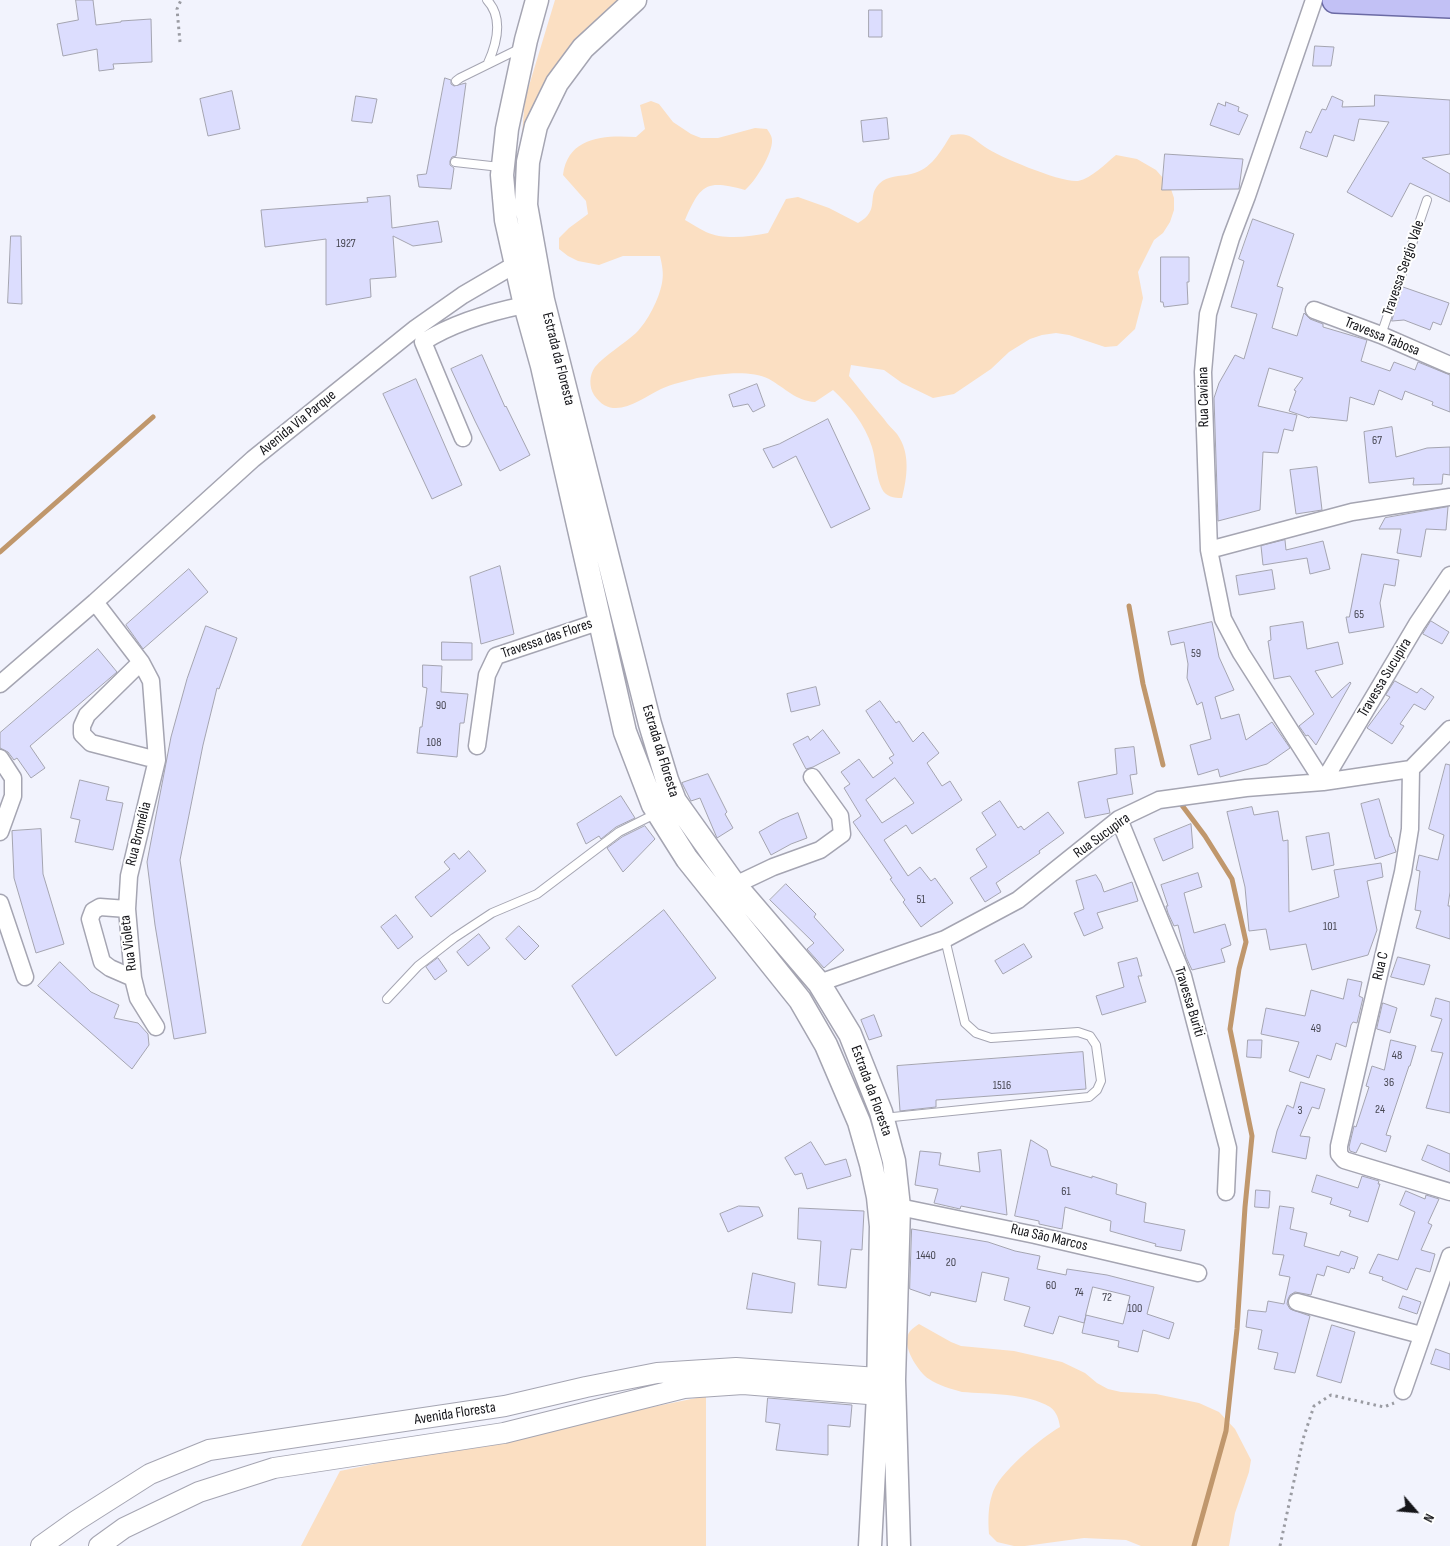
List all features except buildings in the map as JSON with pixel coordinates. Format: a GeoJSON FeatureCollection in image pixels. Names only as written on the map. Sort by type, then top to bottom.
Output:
{"type":"FeatureCollection","features":[{"type":"Feature","properties":{"kind":"main road","name":"Estrada da Floresta"},"geometry":{"type":"LineString","coordinates":[[537,0],[507,129],[503,168],[506,220],[525,305],[542,366],[625,732],[653,805],[687,859],[800,1000],[826,1045],[859,1122],[878,1196],[881,1226],[886,1387],[899,1546]]}},
{"type":"Feature","properties":{"kind":"main road","name":"Estrada da Floresta"},"geometry":{"type":"LineString","coordinates":[[635,0],[584,48],[557,83],[536,126],[528,162],[526,205],[543,300],[643,697],[675,801],[736,885],[818,982],[850,1034],[882,1118],[894,1161],[899,1207],[886,1387],[870,1546]]}},
{"type":"Feature","properties":{"kind":"main road"},"geometry":{"type":"LineString","coordinates":[[1335,0],[1450,5]]}},
{"type":"Feature","properties":{"kind":"street","name":"Rua Caviana"},"geometry":{"type":"LineString","coordinates":[[1314,0],[1248,196],[1231,238],[1208,314],[1203,372],[1210,550],[1223,619],[1241,653],[1323,782]]}},
{"type":"Feature","properties":{"kind":"street","name":"Avenida Via Parque"},"geometry":{"type":"LineString","coordinates":[[0,684],[95,602],[253,459],[420,335],[463,296],[516,264]]}},
{"type":"Feature","properties":{"kind":"street"},"geometry":{"type":"LineString","coordinates":[[463,438],[420,335],[441,330],[503,309],[525,305]]}},
{"type":"Feature","properties":{"kind":"street","name":"Travessa Tabosa"},"geometry":{"type":"LineString","coordinates":[[1314,310],[1381,335],[1450,365]]}},
{"type":"Feature","properties":{"kind":"street"},"geometry":{"type":"LineString","coordinates":[[1210,550],[1352,512],[1450,497]]}},
{"type":"Feature","properties":{"kind":"street","name":"Travessa Sucupira"},"geometry":{"type":"LineString","coordinates":[[1323,782],[1417,624],[1450,575]]}},
{"type":"Feature","properties":{"kind":"street"},"geometry":{"type":"LineString","coordinates":[[95,602],[141,662],[151,680],[157,760],[91,743],[82,734],[82,726],[87,715],[141,662]]}},
{"type":"Feature","properties":{"kind":"street","name":"Travessa das Flores"},"geometry":{"type":"LineString","coordinates":[[477,746],[487,674],[496,656],[601,621]]}},
{"type":"Feature","properties":{"kind":"street"},"geometry":{"type":"LineString","coordinates":[[1411,769],[1450,729]]}},
{"type":"Feature","properties":{"kind":"street"},"geometry":{"type":"LineString","coordinates":[[0,758],[13,778],[13,796],[0,832]]}},
{"type":"Feature","properties":{"kind":"street","name":"Rua Bromélia"},"geometry":{"type":"LineString","coordinates":[[127,909],[128,876],[157,760]]}},
{"type":"Feature","properties":{"kind":"street","name":"Rua Sucupira"},"geometry":{"type":"LineString","coordinates":[[818,982],[944,940],[1018,900],[1119,820],[1159,800],[1246,788],[1323,782],[1411,769]]}},
{"type":"Feature","properties":{"kind":"street","name":"Rua C"},"geometry":{"type":"LineString","coordinates":[[1411,769],[1410,829],[1403,872],[1339,1146],[1339,1154],[1344,1160],[1450,1192]]}},
{"type":"Feature","properties":{"kind":"street"},"geometry":{"type":"LineString","coordinates":[[736,885],[773,867],[820,850],[842,834],[840,816],[812,777]]}},
{"type":"Feature","properties":{"kind":"street","name":"Travessa Buriti"},"geometry":{"type":"LineString","coordinates":[[1119,820],[1183,976],[1228,1148],[1226,1192]]}},
{"type":"Feature","properties":{"kind":"street"},"geometry":{"type":"LineString","coordinates":[[0,903],[25,977]]}},
{"type":"Feature","properties":{"kind":"street","name":"Rua Violeta"},"geometry":{"type":"LineString","coordinates":[[133,978],[110,968],[102,962],[90,919],[93,912],[100,907],[127,909],[133,978],[138,998],[156,1027]]}},
{"type":"Feature","properties":{"kind":"street","name":"Rua São Marcos"},"geometry":{"type":"LineString","coordinates":[[899,1207],[1035,1235],[1198,1273]]}},
{"type":"Feature","properties":{"kind":"street"},"geometry":{"type":"LineString","coordinates":[[1403,1391],[1450,1256]]}},
{"type":"Feature","properties":{"kind":"street"},"geometry":{"type":"LineString","coordinates":[[1297,1302],[1421,1335]]}},
{"type":"Feature","properties":{"kind":"street","name":"Avenida Floresta"},"geometry":{"type":"LineString","coordinates":[[41,1546],[76,1521],[150,1474],[209,1450],[505,1406],[586,1386],[657,1373],[736,1368],[886,1387]]}},
{"type":"Feature","properties":{"kind":"street","name":"Avenida Floresta"},"geometry":{"type":"LineString","coordinates":[[99,1546],[124,1528],[199,1492],[274,1468],[504,1433],[684,1388],[743,1384],[886,1387]]}},
{"type":"Feature","properties":{"kind":"lane"},"geometry":{"type":"LineString","coordinates":[[487,0],[492,6],[497,19],[498,31],[495,48],[488,63]]}},
{"type":"Feature","properties":{"kind":"lane"},"geometry":{"type":"LineString","coordinates":[[456,81],[488,63],[525,46]]}},
{"type":"Feature","properties":{"kind":"lane"},"geometry":{"type":"LineString","coordinates":[[455,162],[503,168]]}},
{"type":"Feature","properties":{"kind":"lane","name":"Travessa Sergio Vale"},"geometry":{"type":"LineString","coordinates":[[1381,335],[1427,200]]}},
{"type":"Feature","properties":{"kind":"lane"},"geometry":{"type":"LineString","coordinates":[[387,999],[418,966],[454,938],[492,913],[537,894],[619,832],[658,813]]}},
{"type":"Feature","properties":{"kind":"lane"},"geometry":{"type":"LineString","coordinates":[[882,1118],[1089,1097],[1097,1090],[1101,1081],[1096,1045],[1090,1036],[1078,1032],[991,1038],[976,1033],[966,1023],[944,940]]}},
{"type":"Feature","properties":{"kind":"path"},"geometry":{"type":"LineString","coordinates":[[180,42],[177,8],[181,0]]}},
{"type":"Feature","properties":{"kind":"path"},"geometry":{"type":"LineString","coordinates":[[1280,1546],[1303,1439],[1314,1406],[1331,1396],[1384,1407],[1395,1403],[1403,1391]]}},
{"type":"Feature","properties":{"kind":"shaded area"},"geometry":{"type":"Polygon","coordinates":[[[555,0],[621,0],[573,43],[518,180],[525,99],[555,0]]]}},
{"type":"Feature","properties":{"kind":"shaded area"},"geometry":{"type":"Polygon","coordinates":[[[651,101],[659,104],[673,122],[701,138],[718,138],[755,128],[767,129],[770,134],[772,146],[770,152],[749,186],[745,190],[722,185],[707,187],[696,198],[685,220],[713,235],[728,237],[745,237],[768,233],[786,199],[798,197],[829,208],[858,223],[869,213],[875,189],[882,181],[918,172],[930,164],[951,135],[962,134],[970,136],[985,147],[1016,163],[1070,181],[1078,181],[1088,177],[1116,155],[1137,159],[1156,170],[1170,186],[1174,198],[1174,210],[1170,222],[1163,233],[1154,240],[1138,272],[1143,298],[1135,329],[1117,346],[1105,347],[1069,335],[1056,333],[1030,339],[1009,352],[991,369],[954,394],[933,398],[902,383],[884,370],[851,365],[849,376],[901,441],[907,466],[902,498],[896,498],[884,492],[878,479],[872,447],[865,430],[851,409],[833,390],[815,402],[808,401],[796,397],[769,379],[761,376],[743,373],[724,374],[674,384],[627,406],[618,408],[601,403],[592,392],[592,374],[599,362],[636,333],[649,316],[661,289],[663,276],[660,256],[623,256],[599,265],[578,261],[559,249],[559,238],[588,214],[586,201],[563,175],[566,162],[572,152],[580,145],[601,138],[636,137],[645,129],[640,105],[651,101]]]}},
{"type":"Feature","properties":{"kind":"shaded area"},"geometry":{"type":"Polygon","coordinates":[[[919,1324],[961,1346],[1014,1351],[1062,1362],[1085,1373],[1108,1389],[1121,1392],[1156,1394],[1199,1403],[1219,1412],[1235,1429],[1251,1460],[1249,1472],[1235,1513],[1229,1546],[1141,1546],[1126,1540],[1084,1538],[1025,1546],[1014,1546],[997,1542],[989,1534],[988,1524],[990,1504],[996,1486],[1021,1457],[1060,1427],[1058,1419],[1050,1407],[1041,1402],[1007,1395],[962,1392],[940,1385],[929,1379],[921,1372],[914,1361],[907,1344],[910,1332],[919,1324]]]}},
{"type":"Feature","properties":{"kind":"shaded area"},"geometry":{"type":"Polygon","coordinates":[[[706,1396],[706,1546],[301,1546],[340,1471],[706,1396]]]}},
{"type":"Feature","properties":{"kind":"waterway"},"geometry":{"type":"LineString","coordinates":[[0,552],[153,417]]}},
{"type":"Feature","properties":{"kind":"waterway"},"geometry":{"type":"LineString","coordinates":[[1129,606],[1143,684],[1163,765]]}},
{"type":"Feature","properties":{"kind":"waterway"},"geometry":{"type":"LineString","coordinates":[[1181,804],[1205,836],[1232,879],[1246,942],[1239,969],[1230,1029],[1252,1136],[1237,1329],[1226,1431],[1194,1546]]}}]}
